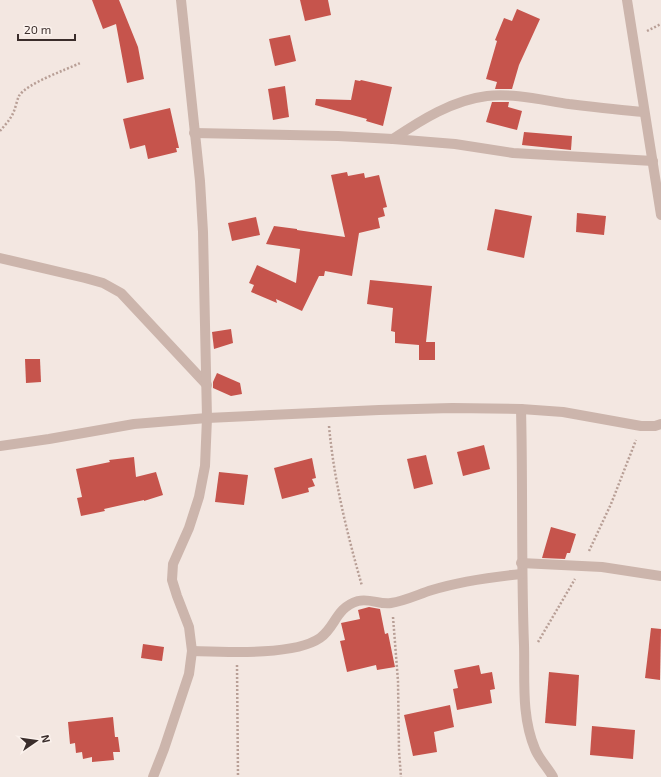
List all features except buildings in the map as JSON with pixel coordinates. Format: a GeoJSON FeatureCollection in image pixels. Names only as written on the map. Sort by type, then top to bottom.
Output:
{"type":"FeatureCollection","features":[{"type":"Feature","properties":{"kind":"street"},"geometry":{"type":"LineString","coordinates":[[153,777],[189,674],[192,651],[189,626],[172,580],[173,564],[189,528],[199,497],[205,466],[207,418],[203,232],[200,181],[181,0]]}},
{"type":"Feature","properties":{"kind":"street"},"geometry":{"type":"LineString","coordinates":[[628,0],[661,215]]}},
{"type":"Feature","properties":{"kind":"street"},"geometry":{"type":"LineString","coordinates":[[393,139],[414,124],[438,112],[463,102],[487,96],[509,96],[644,112]]}},
{"type":"Feature","properties":{"kind":"street"},"geometry":{"type":"LineString","coordinates":[[194,134],[316,135],[393,139],[455,144],[513,153],[652,161]]}},
{"type":"Feature","properties":{"kind":"street"},"geometry":{"type":"LineString","coordinates":[[0,258],[103,283],[121,293],[207,386]]}},
{"type":"Feature","properties":{"kind":"street"},"geometry":{"type":"LineString","coordinates":[[0,446],[134,424],[207,418],[328,412],[452,408],[521,409],[563,412],[641,426],[655,426],[661,424]]}},
{"type":"Feature","properties":{"kind":"street"},"geometry":{"type":"LineString","coordinates":[[521,409],[523,489],[521,574],[525,704],[528,726],[535,750],[553,777]]}},
{"type":"Feature","properties":{"kind":"street"},"geometry":{"type":"LineString","coordinates":[[521,564],[582,566],[629,570],[661,576]]}},
{"type":"Feature","properties":{"kind":"street"},"geometry":{"type":"LineString","coordinates":[[192,651],[237,653],[280,649],[308,644],[321,638],[329,630],[337,616],[347,607],[358,601],[366,600],[391,603],[452,584],[521,574]]}},
{"type":"Feature","properties":{"kind":"path"},"geometry":{"type":"LineString","coordinates":[[0,131],[8,121],[20,96],[25,90],[39,81],[80,63]]}},
{"type":"Feature","properties":{"kind":"path"},"geometry":{"type":"LineString","coordinates":[[328,412],[331,451],[338,490],[366,600]]}},
{"type":"Feature","properties":{"kind":"path"},"geometry":{"type":"LineString","coordinates":[[524,665],[543,635],[582,566],[611,504],[641,426]]}},
{"type":"Feature","properties":{"kind":"path"},"geometry":{"type":"LineString","coordinates":[[391,603],[398,675],[399,751],[401,777]]}},
{"type":"Feature","properties":{"kind":"path"},"geometry":{"type":"LineString","coordinates":[[237,653],[238,777]]}}]}
